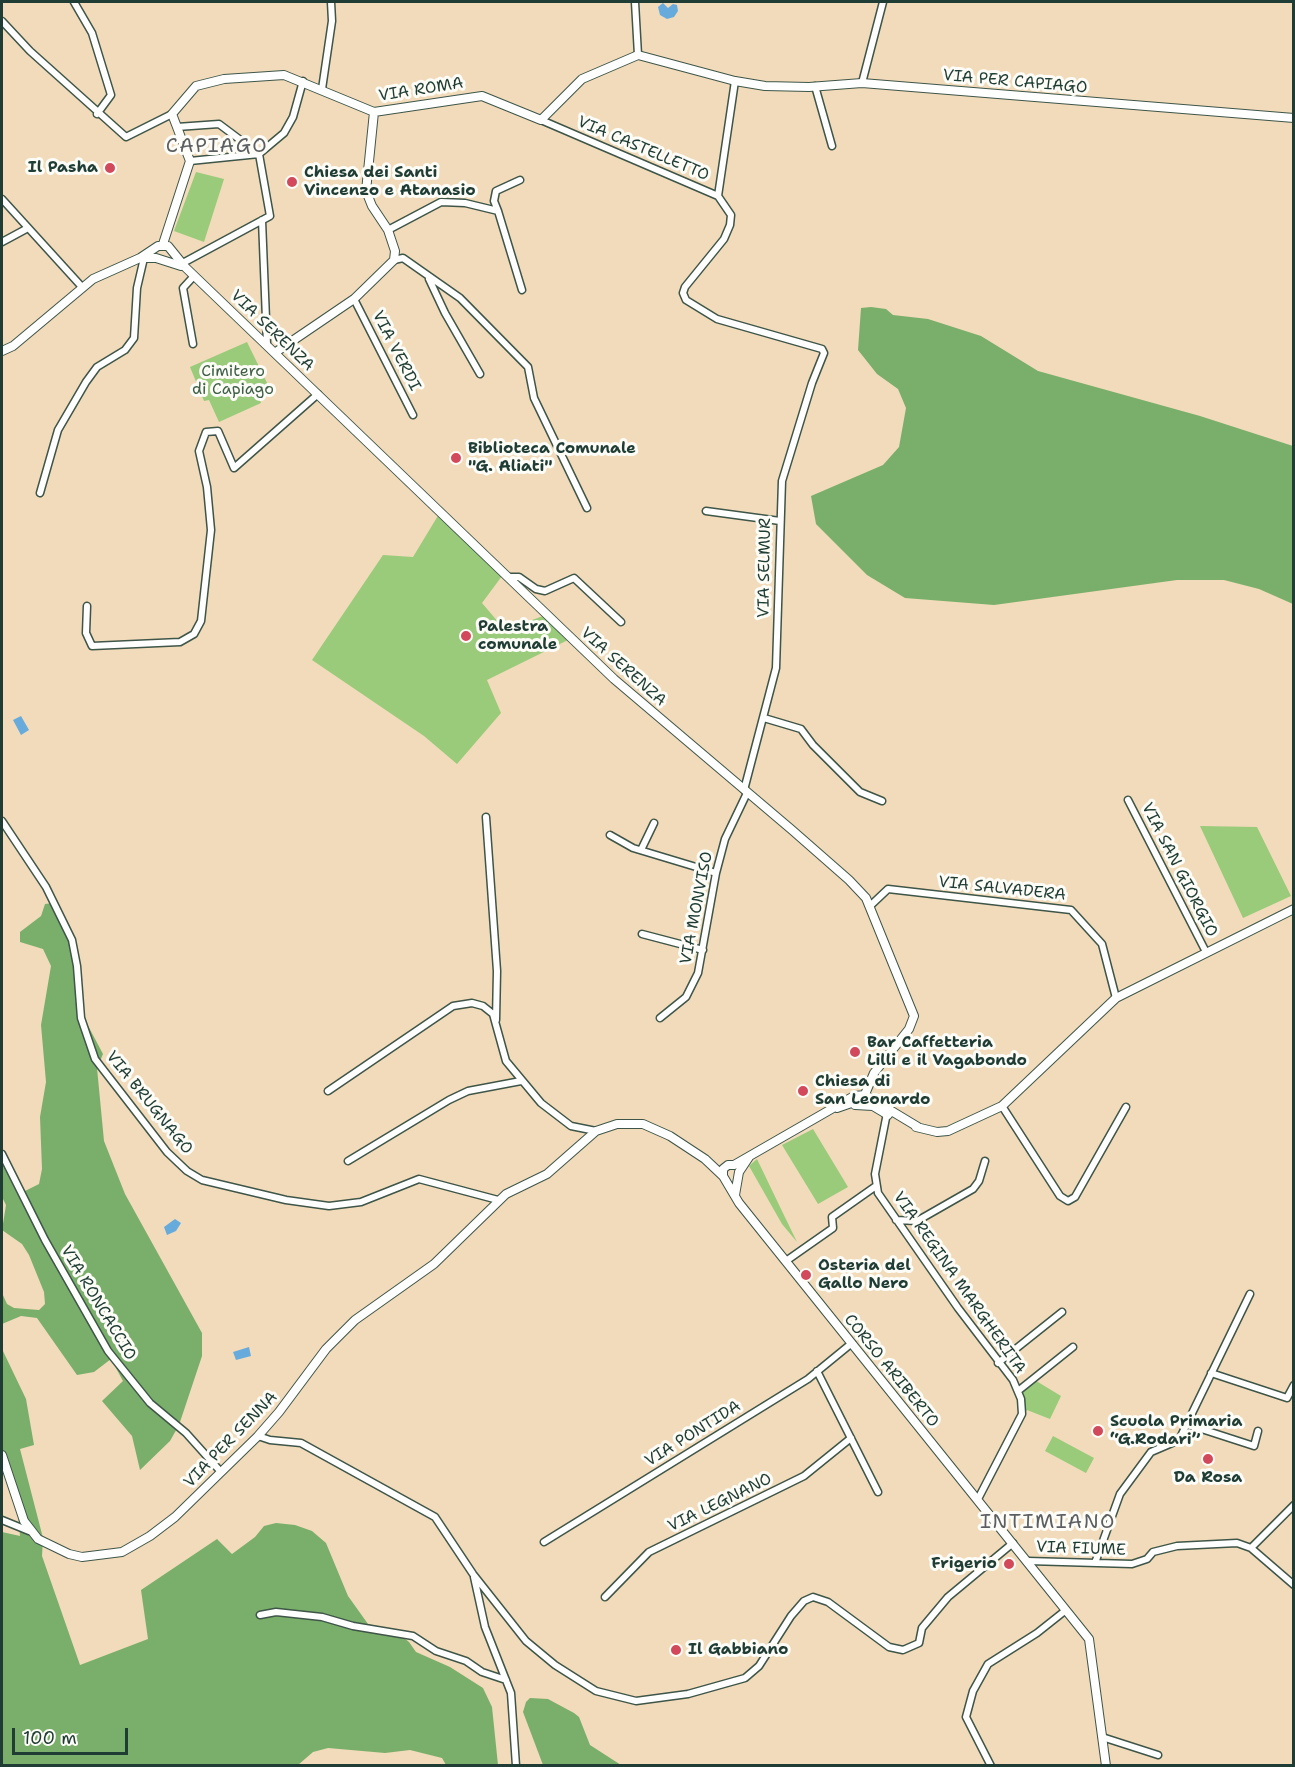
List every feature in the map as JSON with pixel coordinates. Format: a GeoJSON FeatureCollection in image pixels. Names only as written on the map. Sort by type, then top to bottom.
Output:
{"type":"FeatureCollection","features":[{"type":"Feature","properties":{"kind":"street"},"geometry":{"type":"LineString","coordinates":[[74,2],[92,33],[111,95],[97,114]]}},
{"type":"Feature","properties":{"kind":"street"},"geometry":{"type":"LineString","coordinates":[[322,89],[332,21],[331,2]]}},
{"type":"Feature","properties":{"kind":"street"},"geometry":{"type":"LineString","coordinates":[[635,2],[638,54]]}},
{"type":"Feature","properties":{"kind":"street"},"geometry":{"type":"LineString","coordinates":[[862,83],[883,2]]}},
{"type":"Feature","properties":{"kind":"street"},"geometry":{"type":"LineString","coordinates":[[2,21],[97,114],[126,137],[172,114],[190,161],[163,244],[155,254],[82,286],[13,346],[2,351]]}},
{"type":"Feature","properties":{"kind":"street"},"geometry":{"type":"LineString","coordinates":[[541,120],[582,78],[638,54],[735,81],[718,196]]}},
{"type":"Feature","properties":{"kind":"street","name":"VIA ROMA"},"geometry":{"type":"LineString","coordinates":[[172,114],[196,86],[224,78],[284,75],[374,112],[482,96],[541,120]]}},
{"type":"Feature","properties":{"kind":"street"},"geometry":{"type":"LineString","coordinates":[[190,161],[259,154],[284,133],[293,117],[303,81]]}},
{"type":"Feature","properties":{"kind":"street","name":"VIA PER CAPIAGO"},"geometry":{"type":"LineString","coordinates":[[735,81],[765,86],[862,83],[1293,118]]}},
{"type":"Feature","properties":{"kind":"street"},"geometry":{"type":"LineString","coordinates":[[816,86],[832,146]]}},
{"type":"Feature","properties":{"kind":"street"},"geometry":{"type":"LineString","coordinates":[[374,112],[368,178],[369,199],[388,230],[395,251],[394,261]]}},
{"type":"Feature","properties":{"kind":"street","name":"VIA CASTELLETTO"},"geometry":{"type":"LineString","coordinates":[[541,120],[718,196],[731,215],[729,225],[724,239],[685,287],[683,293],[686,300],[717,319],[822,349]]}},
{"type":"Feature","properties":{"kind":"street"},"geometry":{"type":"LineString","coordinates":[[177,126],[219,124],[259,154],[270,216],[183,266]]}},
{"type":"Feature","properties":{"kind":"street"},"geometry":{"type":"LineString","coordinates":[[520,180],[496,191],[494,201],[522,290]]}},
{"type":"Feature","properties":{"kind":"street"},"geometry":{"type":"LineString","coordinates":[[2,199],[82,286]]}},
{"type":"Feature","properties":{"kind":"street"},"geometry":{"type":"LineString","coordinates":[[388,230],[441,202],[465,203],[498,211]]}},
{"type":"Feature","properties":{"kind":"street"},"geometry":{"type":"LineString","coordinates":[[262,220],[267,344]]}},
{"type":"Feature","properties":{"kind":"street"},"geometry":{"type":"LineString","coordinates":[[2,242],[28,228]]}},
{"type":"Feature","properties":{"kind":"street"},"geometry":{"type":"LineString","coordinates":[[163,244],[170,248],[169,257]]}},
{"type":"Feature","properties":{"kind":"street","name":"VIA SERENZA"},"geometry":{"type":"LineString","coordinates":[[155,254],[161,261],[169,257],[183,266],[276,352],[614,679],[849,880],[866,898],[914,1016],[909,1029],[874,1073],[865,1095]]}},
{"type":"Feature","properties":{"kind":"street"},"geometry":{"type":"LineString","coordinates":[[40,493],[58,430],[86,382],[97,367],[125,350],[134,338],[137,288],[142,258]]}},
{"type":"Feature","properties":{"kind":"street"},"geometry":{"type":"LineString","coordinates":[[276,352],[354,299],[394,261],[403,258],[460,298],[528,367],[534,398],[587,508]]}},
{"type":"Feature","properties":{"kind":"street"},"geometry":{"type":"LineString","coordinates":[[193,344],[183,288],[194,276]]}},
{"type":"Feature","properties":{"kind":"street"},"geometry":{"type":"LineString","coordinates":[[429,278],[445,313],[480,374]]}},
{"type":"Feature","properties":{"kind":"street","name":"VIA VERDI"},"geometry":{"type":"LineString","coordinates":[[354,299],[413,415]]}},
{"type":"Feature","properties":{"kind":"street","name":"VIA SELMUR"},"geometry":{"type":"LineString","coordinates":[[746,791],[776,668],[782,481],[824,353],[822,349]]}},
{"type":"Feature","properties":{"kind":"street"},"geometry":{"type":"LineString","coordinates":[[87,606],[86,633],[93,646],[180,642],[194,634],[201,621],[211,530],[207,487],[199,451],[206,432],[218,432],[234,468],[318,394]]}},
{"type":"Feature","properties":{"kind":"street"},"geometry":{"type":"LineString","coordinates":[[706,511],[780,521]]}},
{"type":"Feature","properties":{"kind":"street"},"geometry":{"type":"LineString","coordinates":[[508,577],[519,577],[536,590],[545,591],[574,578],[621,622]]}},
{"type":"Feature","properties":{"kind":"street"},"geometry":{"type":"LineString","coordinates":[[764,718],[801,729],[813,745],[860,792],[882,801]]}},
{"type":"Feature","properties":{"kind":"street","name":"VIA MONVISO"},"geometry":{"type":"LineString","coordinates":[[660,1018],[686,997],[698,973],[716,873],[725,839],[746,791]]}},
{"type":"Feature","properties":{"kind":"street","name":"VIA SAN GIORGIO"},"geometry":{"type":"LineString","coordinates":[[1128,800],[1206,952]]}},
{"type":"Feature","properties":{"kind":"street"},"geometry":{"type":"LineString","coordinates":[[486,817],[497,971],[496,1022]]}},
{"type":"Feature","properties":{"kind":"street","name":"VIA BRUGNAGO"},"geometry":{"type":"LineString","coordinates":[[2,821],[46,887],[72,940],[77,966],[81,1018],[95,1059],[167,1152],[187,1171],[202,1180],[286,1200],[329,1206],[361,1203],[419,1179],[498,1200]]}},
{"type":"Feature","properties":{"kind":"street"},"geometry":{"type":"LineString","coordinates":[[641,850],[654,824]]}},
{"type":"Feature","properties":{"kind":"street"},"geometry":{"type":"LineString","coordinates":[[610,835],[641,850],[716,873]]}},
{"type":"Feature","properties":{"kind":"street","name":"VIA SALVADERA"},"geometry":{"type":"LineString","coordinates":[[870,906],[888,889],[1071,910],[1102,944],[1116,998]]}},
{"type":"Feature","properties":{"kind":"street"},"geometry":{"type":"LineString","coordinates":[[825,1112],[866,1104],[918,1127],[937,1132],[948,1131],[1002,1106],[1116,998],[1293,909]]}},
{"type":"Feature","properties":{"kind":"street"},"geometry":{"type":"LineString","coordinates":[[642,934],[703,950]]}},
{"type":"Feature","properties":{"kind":"street"},"geometry":{"type":"LineString","coordinates":[[328,1091],[453,1006],[462,1003],[483,1006],[492,1014],[503,1053],[521,1081],[556,1117],[571,1126],[596,1131],[617,1124],[643,1124],[670,1136],[705,1159],[725,1178]]}},
{"type":"Feature","properties":{"kind":"street"},"geometry":{"type":"LineString","coordinates":[[348,1161],[468,1091],[521,1081]]}},
{"type":"Feature","properties":{"kind":"street"},"geometry":{"type":"LineString","coordinates":[[837,1108],[859,1101],[865,1095]]}},
{"type":"Feature","properties":{"kind":"street"},"geometry":{"type":"LineString","coordinates":[[725,1178],[750,1156],[848,1098],[865,1095],[887,1112]]}},
{"type":"Feature","properties":{"kind":"street"},"geometry":{"type":"LineString","coordinates":[[1002,1106],[1060,1196],[1068,1201],[1075,1197],[1126,1107]]}},
{"type":"Feature","properties":{"kind":"street","name":"VIA REGINA MARGHERITA"},"geometry":{"type":"LineString","coordinates":[[887,1112],[875,1174],[876,1186],[896,1220],[999,1363],[1021,1399],[1022,1414],[978,1499]]}},
{"type":"Feature","properties":{"kind":"street","name":"VIA PER SENNA"},"geometry":{"type":"LineString","coordinates":[[2,1520],[29,1531],[38,1539],[69,1554],[82,1557],[113,1555],[138,1544],[162,1527],[258,1436],[339,1335],[372,1307],[434,1264],[498,1200],[547,1174],[596,1131]]}},
{"type":"Feature","properties":{"kind":"street","name":"VIA RONCACCIO"},"geometry":{"type":"LineString","coordinates":[[2,1155],[45,1240],[108,1351],[150,1402],[186,1433],[221,1472]]}},
{"type":"Feature","properties":{"kind":"street"},"geometry":{"type":"LineString","coordinates":[[705,1159],[734,1170]]}},
{"type":"Feature","properties":{"kind":"street"},"geometry":{"type":"LineString","coordinates":[[896,1220],[917,1221],[973,1190],[979,1181],[985,1161]]}},
{"type":"Feature","properties":{"kind":"street"},"geometry":{"type":"LineString","coordinates":[[725,1178],[723,1169],[734,1170]]}},
{"type":"Feature","properties":{"kind":"street"},"geometry":{"type":"LineString","coordinates":[[734,1170],[735,1197]]}},
{"type":"Feature","properties":{"kind":"street","name":"CORSO ARIBERTO"},"geometry":{"type":"LineString","coordinates":[[725,1178],[735,1197],[1089,1639],[1106,1766]]}},
{"type":"Feature","properties":{"kind":"street"},"geometry":{"type":"LineString","coordinates":[[786,1261],[833,1228],[832,1217],[876,1186]]}},
{"type":"Feature","properties":{"kind":"street"},"geometry":{"type":"LineString","coordinates":[[1095,1563],[1120,1494],[1151,1452],[1179,1440],[1250,1294]]}},
{"type":"Feature","properties":{"kind":"street"},"geometry":{"type":"LineString","coordinates":[[999,1363],[1062,1312]]}},
{"type":"Feature","properties":{"kind":"street","name":"VIA PONTIDA"},"geometry":{"type":"LineString","coordinates":[[544,1542],[818,1371],[852,1343]]}},
{"type":"Feature","properties":{"kind":"street"},"geometry":{"type":"LineString","coordinates":[[1018,1391],[1073,1347]]}},
{"type":"Feature","properties":{"kind":"street"},"geometry":{"type":"LineString","coordinates":[[818,1371],[878,1492]]}},
{"type":"Feature","properties":{"kind":"street"},"geometry":{"type":"LineString","coordinates":[[1211,1373],[1287,1398],[1293,1384]]}},
{"type":"Feature","properties":{"kind":"street"},"geometry":{"type":"LineString","coordinates":[[1186,1424],[1254,1446],[1258,1431]]}},
{"type":"Feature","properties":{"kind":"street"},"geometry":{"type":"LineString","coordinates":[[258,1436],[270,1440],[280,1439],[301,1443],[435,1517],[473,1574],[526,1641],[555,1665],[596,1691],[636,1701],[688,1694],[746,1678],[759,1666],[791,1616],[804,1601],[813,1597],[828,1602],[889,1647],[903,1650],[911,1647],[919,1643],[922,1628],[948,1597],[1013,1543]]}},
{"type":"Feature","properties":{"kind":"street","name":"VIA LEGNANO"},"geometry":{"type":"LineString","coordinates":[[605,1597],[649,1552],[804,1476],[851,1438]]}},
{"type":"Feature","properties":{"kind":"street"},"geometry":{"type":"LineString","coordinates":[[2,1455],[29,1531]]}},
{"type":"Feature","properties":{"kind":"street"},"geometry":{"type":"LineString","coordinates":[[1293,1505],[1251,1548],[1293,1585]]}},
{"type":"Feature","properties":{"kind":"street","name":"VIA FIUME"},"geometry":{"type":"LineString","coordinates":[[1028,1561],[1132,1564],[1147,1559],[1153,1552],[1177,1545],[1227,1543],[1251,1548]]}},
{"type":"Feature","properties":{"kind":"street"},"geometry":{"type":"LineString","coordinates":[[473,1574],[485,1628],[511,1693],[516,1766]]}},
{"type":"Feature","properties":{"kind":"street"},"geometry":{"type":"LineString","coordinates":[[991,1766],[966,1717],[973,1691],[988,1664],[1037,1633],[1066,1610]]}},
{"type":"Feature","properties":{"kind":"street"},"geometry":{"type":"LineString","coordinates":[[260,1616],[276,1612],[322,1617],[353,1626],[413,1636],[436,1651],[466,1661],[482,1672],[506,1680]]}},
{"type":"Feature","properties":{"kind":"street"},"geometry":{"type":"LineString","coordinates":[[1102,1737],[1158,1755]]}},
{"type":"Feature","properties":{"kind":"green space"},"geometry":{"type":"Polygon","coordinates":[[[196,172],[224,179],[204,242],[174,231],[196,172]]]}},
{"type":"Feature","properties":{"kind":"green space"},"geometry":{"type":"Polygon","coordinates":[[[861,308],[886,309],[893,315],[928,319],[981,336],[1038,371],[1200,416],[1293,446],[1293,604],[1259,589],[1224,580],[1177,580],[994,605],[905,598],[867,575],[816,524],[811,496],[883,465],[899,447],[906,408],[898,389],[877,374],[858,350],[861,308]]]}},
{"type":"Feature","properties":{"kind":"green space","name":"Cimitero di Capiago"},"geometry":{"type":"Polygon","coordinates":[[[247,342],[272,393],[260,400],[261,403],[219,422],[209,400],[204,401],[190,367],[247,342]]]}},
{"type":"Feature","properties":{"kind":"green space"},"geometry":{"type":"Polygon","coordinates":[[[439,514],[502,576],[482,603],[505,630],[543,616],[568,640],[487,680],[501,713],[457,764],[424,736],[312,660],[383,555],[413,557],[439,514]]]}},
{"type":"Feature","properties":{"kind":"green space"},"geometry":{"type":"Polygon","coordinates":[[[1200,826],[1257,827],[1291,896],[1243,918],[1200,826]]]}},
{"type":"Feature","properties":{"kind":"green space"},"geometry":{"type":"Polygon","coordinates":[[[53,903],[63,914],[76,946],[85,1020],[103,1054],[97,1068],[104,1141],[125,1194],[202,1333],[202,1356],[179,1425],[170,1441],[140,1470],[132,1436],[102,1401],[123,1381],[111,1359],[94,1372],[77,1375],[37,1318],[21,1316],[2,1324],[2,1293],[7,1304],[14,1308],[39,1310],[45,1304],[44,1292],[29,1255],[22,1244],[2,1230],[6,1205],[2,1197],[2,1161],[17,1175],[23,1192],[39,1184],[42,1169],[40,1117],[46,1082],[41,1025],[51,966],[43,949],[20,942],[20,932],[41,916],[45,904],[53,903]]]}},
{"type":"Feature","properties":{"kind":"green space"},"geometry":{"type":"Polygon","coordinates":[[[813,1129],[848,1187],[818,1204],[782,1145],[813,1129]]]}},
{"type":"Feature","properties":{"kind":"green space"},"geometry":{"type":"Polygon","coordinates":[[[757,1159],[797,1242],[782,1224],[749,1166],[757,1159]]]}},
{"type":"Feature","properties":{"kind":"green space"},"geometry":{"type":"Polygon","coordinates":[[[2,1349],[26,1399],[34,1445],[20,1449],[43,1538],[42,1556],[80,1665],[148,1639],[141,1590],[217,1539],[232,1554],[255,1537],[264,1526],[276,1523],[295,1525],[312,1531],[326,1543],[348,1596],[368,1624],[394,1630],[409,1642],[416,1652],[450,1667],[483,1688],[492,1707],[498,1765],[446,1765],[442,1758],[410,1750],[385,1753],[328,1748],[313,1752],[298,1765],[2,1765],[2,1532],[20,1536],[18,1514],[2,1467],[2,1349]]]}},
{"type":"Feature","properties":{"kind":"green space"},"geometry":{"type":"Polygon","coordinates":[[[1033,1379],[1061,1396],[1050,1419],[1027,1410],[1024,1415],[1018,1391],[1033,1379]]]}},
{"type":"Feature","properties":{"kind":"green space"},"geometry":{"type":"Polygon","coordinates":[[[1053,1436],[1094,1458],[1086,1473],[1045,1451],[1053,1436]]]}},
{"type":"Feature","properties":{"kind":"green space"},"geometry":{"type":"Polygon","coordinates":[[[530,1698],[548,1699],[574,1713],[579,1717],[590,1745],[621,1765],[543,1765],[523,1712],[530,1698]]]}},
{"type":"Feature","properties":{"kind":"water"},"geometry":{"type":"Polygon","coordinates":[[[663,3],[668,8],[673,4],[677,5],[678,11],[674,17],[667,19],[660,15],[658,7],[663,3]]]}},
{"type":"Feature","properties":{"kind":"water"},"geometry":{"type":"Polygon","coordinates":[[[21,716],[29,730],[21,735],[13,720],[21,716]]]}},
{"type":"Feature","properties":{"kind":"water"},"geometry":{"type":"Polygon","coordinates":[[[175,1219],[181,1223],[176,1231],[167,1235],[164,1227],[175,1219]]]}},
{"type":"Feature","properties":{"kind":"water"},"geometry":{"type":"Polygon","coordinates":[[[249,1347],[251,1356],[236,1360],[233,1352],[249,1347]]]}},
{"type":"Feature","properties":{"kind":"place","name":"Il Pasha"},"geometry":{"type":"Point","coordinates":[110,168]}},
{"type":"Feature","properties":{"kind":"place","name":"Chiesa dei Santi Vincenzo e Atanasio"},"geometry":{"type":"Point","coordinates":[292,182]}},
{"type":"Feature","properties":{"kind":"place","name":"Biblioteca Comunale \"G. Aliati\""},"geometry":{"type":"Point","coordinates":[456,458]}},
{"type":"Feature","properties":{"kind":"place","name":"Palestra comunale"},"geometry":{"type":"Point","coordinates":[466,636]}},
{"type":"Feature","properties":{"kind":"place","name":"Bar Caffetteria Lilli e il Vagabondo"},"geometry":{"type":"Point","coordinates":[855,1052]}},
{"type":"Feature","properties":{"kind":"place","name":"Chiesa di San Leonardo"},"geometry":{"type":"Point","coordinates":[803,1091]}},
{"type":"Feature","properties":{"kind":"place","name":"Osteria del Gallo Nero"},"geometry":{"type":"Point","coordinates":[806,1275]}},
{"type":"Feature","properties":{"kind":"place","name":"Scuola Primaria “G.Rodari”"},"geometry":{"type":"Point","coordinates":[1098,1431]}},
{"type":"Feature","properties":{"kind":"place","name":"Da Rosa"},"geometry":{"type":"Point","coordinates":[1208,1459]}},
{"type":"Feature","properties":{"kind":"place","name":"Frigerio"},"geometry":{"type":"Point","coordinates":[1009,1564]}},
{"type":"Feature","properties":{"kind":"place","name":"Il Gabbiano"},"geometry":{"type":"Point","coordinates":[676,1650]}},
{"type":"Feature","properties":{"kind":"district","name":"CAPIAGO"},"geometry":{"type":"Point","coordinates":[217,147]}},
{"type":"Feature","properties":{"kind":"district","name":"INTIMIANO"},"geometry":{"type":"Point","coordinates":[1048,1523]}}]}
